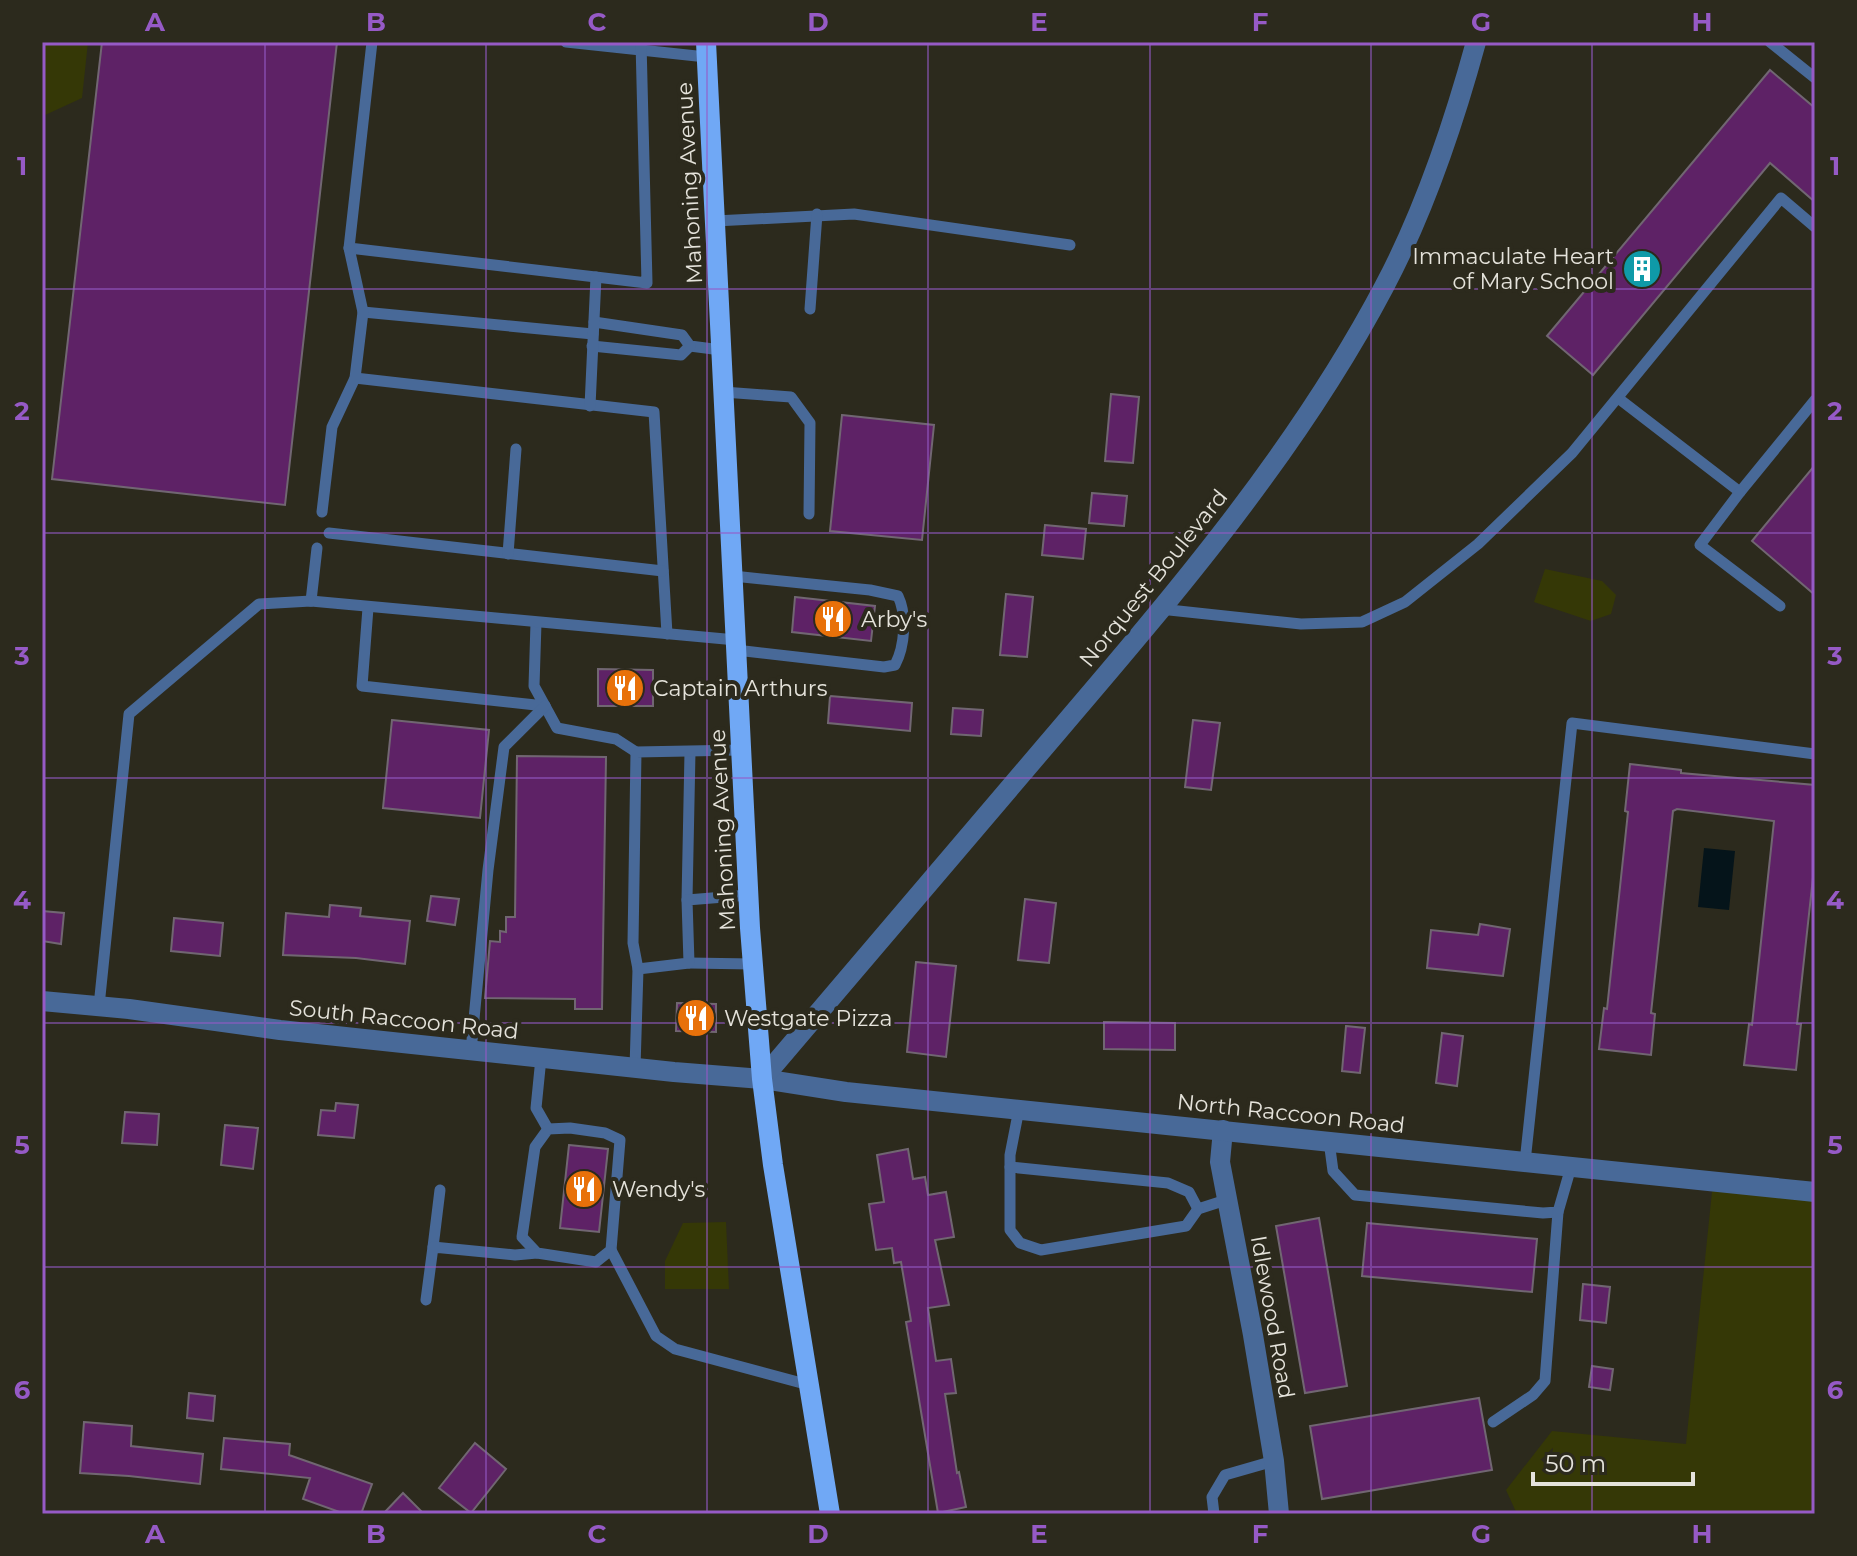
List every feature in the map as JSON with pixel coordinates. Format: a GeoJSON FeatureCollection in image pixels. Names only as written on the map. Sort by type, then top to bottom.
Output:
{"type":"FeatureCollection","features":[{"type":"Feature","properties":{"kind":"main road","name":"Mahoning Avenue"},"geometry":{"type":"LineString","coordinates":[[706,49],[741,750],[762,1079],[775,1181],[830,1514]]}},
{"type":"Feature","properties":{"kind":"street","name":"Norquest Boulevard"},"geometry":{"type":"LineString","coordinates":[[762,1079],[1160,609],[1238,511],[1302,423],[1366,320],[1421,208],[1452,125],[1476,42]]}},
{"type":"Feature","properties":{"kind":"street","name":"South Raccoon Road"},"geometry":{"type":"LineString","coordinates":[[42,1001],[471,1051],[762,1079]]}},
{"type":"Feature","properties":{"kind":"street","name":"North Raccoon Road"},"geometry":{"type":"LineString","coordinates":[[762,1079],[846,1092],[1815,1192]]}},
{"type":"Feature","properties":{"kind":"street","name":"Idlewood Road"},"geometry":{"type":"LineString","coordinates":[[1223,1130],[1220,1162],[1253,1335],[1274,1461],[1279,1514]]}},
{"type":"Feature","properties":{"kind":"lane"},"geometry":{"type":"LineString","coordinates":[[322,512],[332,427],[355,378],[363,312],[349,248],[372,42]]}},
{"type":"Feature","properties":{"kind":"lane"},"geometry":{"type":"LineString","coordinates":[[566,42],[706,49]]}},
{"type":"Feature","properties":{"kind":"lane"},"geometry":{"type":"LineString","coordinates":[[1770,42],[1784,46],[1815,78]]}},
{"type":"Feature","properties":{"kind":"lane"},"geometry":{"type":"LineString","coordinates":[[349,248],[647,283],[641,46]]}},
{"type":"Feature","properties":{"kind":"lane"},"geometry":{"type":"LineString","coordinates":[[1160,609],[1301,624],[1362,622],[1405,602],[1478,544],[1572,453],[1781,198],[1815,227]]}},
{"type":"Feature","properties":{"kind":"lane"},"geometry":{"type":"LineString","coordinates":[[810,309],[817,214]]}},
{"type":"Feature","properties":{"kind":"lane"},"geometry":{"type":"LineString","coordinates":[[715,221],[854,214],[1070,245]]}},
{"type":"Feature","properties":{"kind":"lane"},"geometry":{"type":"LineString","coordinates":[[590,406],[596,277]]}},
{"type":"Feature","properties":{"kind":"lane"},"geometry":{"type":"LineString","coordinates":[[363,312],[593,334],[682,335],[690,346],[721,350]]}},
{"type":"Feature","properties":{"kind":"lane"},"geometry":{"type":"LineString","coordinates":[[593,334],[681,355],[690,346]]}},
{"type":"Feature","properties":{"kind":"lane"},"geometry":{"type":"LineString","coordinates":[[355,378],[654,412],[667,634]]}},
{"type":"Feature","properties":{"kind":"lane"},"geometry":{"type":"LineString","coordinates":[[723,392],[791,397],[810,423],[809,514]]}},
{"type":"Feature","properties":{"kind":"lane"},"geometry":{"type":"LineString","coordinates":[[1618,398],[1740,492]]}},
{"type":"Feature","properties":{"kind":"lane"},"geometry":{"type":"LineString","coordinates":[[1780,606],[1700,545],[1815,400]]}},
{"type":"Feature","properties":{"kind":"lane"},"geometry":{"type":"LineString","coordinates":[[508,554],[516,449]]}},
{"type":"Feature","properties":{"kind":"lane"},"geometry":{"type":"LineString","coordinates":[[329,533],[663,571]]}},
{"type":"Feature","properties":{"kind":"lane"},"geometry":{"type":"LineString","coordinates":[[311,601],[317,548]]}},
{"type":"Feature","properties":{"kind":"lane"},"geometry":{"type":"LineString","coordinates":[[99,1006],[129,714],[259,604],[311,601],[667,634],[884,667],[895,665],[900,657],[904,609],[898,596],[870,590],[733,576]]}},
{"type":"Feature","properties":{"kind":"lane"},"geometry":{"type":"LineString","coordinates":[[368,608],[362,686],[545,706]]}},
{"type":"Feature","properties":{"kind":"lane"},"geometry":{"type":"LineString","coordinates":[[536,623],[534,686],[557,728],[616,739],[636,752],[741,750]]}},
{"type":"Feature","properties":{"kind":"lane"},"geometry":{"type":"LineString","coordinates":[[471,1051],[488,870],[504,747],[545,706]]}},
{"type":"Feature","properties":{"kind":"lane"},"geometry":{"type":"LineString","coordinates":[[1525,1162],[1572,723],[1815,754]]}},
{"type":"Feature","properties":{"kind":"lane"},"geometry":{"type":"LineString","coordinates":[[635,1068],[638,969],[633,943],[636,752]]}},
{"type":"Feature","properties":{"kind":"lane"},"geometry":{"type":"LineString","coordinates":[[689,963],[690,752]]}},
{"type":"Feature","properties":{"kind":"lane"},"geometry":{"type":"LineString","coordinates":[[687,900],[749,895]]}},
{"type":"Feature","properties":{"kind":"lane"},"geometry":{"type":"LineString","coordinates":[[638,969],[689,963],[753,964]]}},
{"type":"Feature","properties":{"kind":"lane"},"geometry":{"type":"LineString","coordinates":[[541,1058],[536,1108],[548,1129]]}},
{"type":"Feature","properties":{"kind":"lane"},"geometry":{"type":"LineString","coordinates":[[1019,1109],[1010,1167],[1010,1230],[1020,1243],[1041,1250],[1186,1226],[1198,1209],[1226,1200]]}},
{"type":"Feature","properties":{"kind":"lane"},"geometry":{"type":"LineString","coordinates":[[548,1129],[605,1133],[620,1140],[611,1250],[656,1336],[675,1349],[809,1385]]}},
{"type":"Feature","properties":{"kind":"lane"},"geometry":{"type":"LineString","coordinates":[[537,1253],[522,1237],[535,1147],[548,1129]]}},
{"type":"Feature","properties":{"kind":"lane"},"geometry":{"type":"LineString","coordinates":[[1329,1141],[1333,1171],[1355,1195],[1558,1212]]}},
{"type":"Feature","properties":{"kind":"lane"},"geometry":{"type":"LineString","coordinates":[[1010,1167],[1168,1183],[1189,1192],[1198,1209]]}},
{"type":"Feature","properties":{"kind":"lane"},"geometry":{"type":"LineString","coordinates":[[1493,1422],[1533,1395],[1545,1381],[1558,1212],[1571,1167]]}},
{"type":"Feature","properties":{"kind":"lane"},"geometry":{"type":"LineString","coordinates":[[426,1300],[440,1190]]}},
{"type":"Feature","properties":{"kind":"lane"},"geometry":{"type":"LineString","coordinates":[[433,1247],[515,1255],[537,1253],[596,1262],[611,1250]]}},
{"type":"Feature","properties":{"kind":"lane"},"geometry":{"type":"LineString","coordinates":[[1214,1514],[1212,1497],[1225,1475],[1274,1461]]}},
{"type":"Feature","properties":{"kind":"shaded area"},"geometry":{"type":"Polygon","coordinates":[[[42,42],[88,42],[82,98],[43,116],[42,121],[42,42]]]}},
{"type":"Feature","properties":{"kind":"shaded area"},"geometry":{"type":"Polygon","coordinates":[[[1545,569],[1602,581],[1616,595],[1611,614],[1591,621],[1534,602],[1545,569]]]}},
{"type":"Feature","properties":{"kind":"shaded area"},"geometry":{"type":"Polygon","coordinates":[[[1704,848],[1735,851],[1729,910],[1698,907],[1704,848]]]}},
{"type":"Feature","properties":{"kind":"shaded area"},"geometry":{"type":"Polygon","coordinates":[[[1713,1182],[1815,1192],[1815,1514],[1517,1514],[1506,1490],[1552,1431],[1686,1444],[1713,1182]]]}},
{"type":"Feature","properties":{"kind":"shaded area"},"geometry":{"type":"Polygon","coordinates":[[[726,1222],[729,1289],[665,1289],[665,1261],[683,1223],[726,1222]]]}},
{"type":"Feature","properties":{"kind":"building"},"geometry":{"type":"Polygon","coordinates":[[[102,42],[337,42],[285,505],[52,479],[102,42]]]}},
{"type":"Feature","properties":{"kind":"building","name":"Immaculate Heart of Mary School"},"geometry":{"type":"Polygon","coordinates":[[[1770,70],[1815,108],[1815,202],[1770,163],[1593,375],[1547,336],[1770,70]]]}},
{"type":"Feature","properties":{"kind":"building"},"geometry":{"type":"Polygon","coordinates":[[[1111,394],[1139,397],[1133,463],[1105,461],[1111,394]]]}},
{"type":"Feature","properties":{"kind":"building"},"geometry":{"type":"Polygon","coordinates":[[[842,415],[934,425],[922,540],[830,531],[842,415]]]}},
{"type":"Feature","properties":{"kind":"building"},"geometry":{"type":"Polygon","coordinates":[[[1815,465],[1815,595],[1752,541],[1815,465]]]}},
{"type":"Feature","properties":{"kind":"building"},"geometry":{"type":"Polygon","coordinates":[[[1092,493],[1127,496],[1124,526],[1089,523],[1092,493]]]}},
{"type":"Feature","properties":{"kind":"building"},"geometry":{"type":"Polygon","coordinates":[[[1045,525],[1086,529],[1083,559],[1042,555],[1045,525]]]}},
{"type":"Feature","properties":{"kind":"building"},"geometry":{"type":"Polygon","coordinates":[[[1006,594],[1033,597],[1027,657],[1000,655],[1006,594]]]}},
{"type":"Feature","properties":{"kind":"building","name":"Arby's"},"geometry":{"type":"Polygon","coordinates":[[[795,597],[875,606],[871,641],[792,632],[795,597]]]}},
{"type":"Feature","properties":{"kind":"building","name":"Captain Arthurs"},"geometry":{"type":"Polygon","coordinates":[[[598,669],[653,670],[653,706],[598,706],[598,669]]]}},
{"type":"Feature","properties":{"kind":"building"},"geometry":{"type":"Polygon","coordinates":[[[830,696],[912,703],[910,731],[828,723],[830,696]]]}},
{"type":"Feature","properties":{"kind":"building"},"geometry":{"type":"Polygon","coordinates":[[[953,708],[983,710],[981,736],[951,734],[953,708]]]}},
{"type":"Feature","properties":{"kind":"building"},"geometry":{"type":"Polygon","coordinates":[[[392,720],[489,730],[480,818],[383,808],[392,720]]]}},
{"type":"Feature","properties":{"kind":"building"},"geometry":{"type":"Polygon","coordinates":[[[1193,720],[1220,723],[1211,790],[1185,787],[1193,720]]]}},
{"type":"Feature","properties":{"kind":"building"},"geometry":{"type":"Polygon","coordinates":[[[517,756],[606,757],[602,1009],[575,1009],[575,999],[485,998],[490,941],[500,942],[500,931],[506,932],[506,917],[515,917],[517,756]]]}},
{"type":"Feature","properties":{"kind":"building"},"geometry":{"type":"Polygon","coordinates":[[[1630,764],[1681,770],[1681,773],[1815,785],[1815,859],[1797,1024],[1801,1024],[1796,1070],[1744,1065],[1749,1024],[1752,1025],[1774,821],[1677,809],[1673,811],[1651,1013],[1655,1014],[1651,1055],[1599,1049],[1604,1008],[1607,1009],[1628,812],[1625,811],[1630,764]]]}},
{"type":"Feature","properties":{"kind":"building"},"geometry":{"type":"Polygon","coordinates":[[[431,896],[459,899],[455,925],[427,921],[431,896]]]}},
{"type":"Feature","properties":{"kind":"building"},"geometry":{"type":"Polygon","coordinates":[[[1025,899],[1056,903],[1049,963],[1018,960],[1025,899]]]}},
{"type":"Feature","properties":{"kind":"building"},"geometry":{"type":"Polygon","coordinates":[[[330,905],[361,908],[360,916],[410,921],[405,964],[283,955],[286,913],[329,917],[330,905]]]}},
{"type":"Feature","properties":{"kind":"building"},"geometry":{"type":"Polygon","coordinates":[[[42,911],[64,913],[61,944],[42,941],[42,911]]]}},
{"type":"Feature","properties":{"kind":"building"},"geometry":{"type":"Polygon","coordinates":[[[174,918],[223,923],[220,956],[171,951],[174,918]]]}},
{"type":"Feature","properties":{"kind":"building"},"geometry":{"type":"Polygon","coordinates":[[[1480,924],[1510,929],[1503,976],[1427,968],[1431,930],[1478,935],[1480,924]]]}},
{"type":"Feature","properties":{"kind":"building"},"geometry":{"type":"Polygon","coordinates":[[[916,962],[956,966],[946,1057],[907,1052],[916,962]]]}},
{"type":"Feature","properties":{"kind":"building","name":"Westgate Pizza"},"geometry":{"type":"Polygon","coordinates":[[[677,1003],[716,1004],[716,1032],[676,1031],[677,1003]]]}},
{"type":"Feature","properties":{"kind":"building"},"geometry":{"type":"Polygon","coordinates":[[[1104,1022],[1175,1023],[1175,1050],[1104,1049],[1104,1022]]]}},
{"type":"Feature","properties":{"kind":"building"},"geometry":{"type":"Polygon","coordinates":[[[1346,1026],[1365,1028],[1360,1073],[1342,1071],[1346,1026]]]}},
{"type":"Feature","properties":{"kind":"building"},"geometry":{"type":"Polygon","coordinates":[[[1442,1033],[1463,1036],[1457,1086],[1436,1083],[1442,1033]]]}},
{"type":"Feature","properties":{"kind":"building"},"geometry":{"type":"Polygon","coordinates":[[[336,1103],[358,1105],[354,1138],[318,1135],[321,1110],[335,1111],[336,1103]]]}},
{"type":"Feature","properties":{"kind":"building"},"geometry":{"type":"Polygon","coordinates":[[[125,1112],[159,1114],[157,1145],[122,1143],[125,1112]]]}},
{"type":"Feature","properties":{"kind":"building"},"geometry":{"type":"Polygon","coordinates":[[[225,1125],[258,1128],[253,1169],[221,1165],[225,1125]]]}},
{"type":"Feature","properties":{"kind":"building","name":"Wendy's"},"geometry":{"type":"Polygon","coordinates":[[[569,1145],[608,1149],[599,1232],[560,1228],[569,1145]]]}},
{"type":"Feature","properties":{"kind":"building"},"geometry":{"type":"Polygon","coordinates":[[[908,1149],[913,1179],[925,1177],[928,1195],[946,1192],[954,1237],[935,1240],[949,1305],[928,1308],[936,1361],[951,1359],[956,1393],[945,1394],[957,1473],[966,1507],[938,1513],[906,1322],[911,1321],[901,1262],[894,1263],[892,1248],[876,1250],[869,1204],[884,1202],[877,1155],[908,1149]]]}},
{"type":"Feature","properties":{"kind":"building"},"geometry":{"type":"Polygon","coordinates":[[[1319,1218],[1347,1386],[1305,1393],[1276,1226],[1319,1218]]]}},
{"type":"Feature","properties":{"kind":"building"},"geometry":{"type":"Polygon","coordinates":[[[1367,1223],[1537,1239],[1532,1292],[1362,1276],[1367,1223]]]}},
{"type":"Feature","properties":{"kind":"building"},"geometry":{"type":"Polygon","coordinates":[[[1583,1284],[1610,1287],[1606,1323],[1580,1320],[1583,1284]]]}},
{"type":"Feature","properties":{"kind":"building"},"geometry":{"type":"Polygon","coordinates":[[[1592,1366],[1613,1369],[1610,1390],[1589,1387],[1592,1366]]]}},
{"type":"Feature","properties":{"kind":"building"},"geometry":{"type":"Polygon","coordinates":[[[189,1393],[215,1396],[213,1421],[187,1418],[189,1393]]]}},
{"type":"Feature","properties":{"kind":"building"},"geometry":{"type":"Polygon","coordinates":[[[1479,1398],[1492,1470],[1322,1499],[1310,1426],[1479,1398]]]}},
{"type":"Feature","properties":{"kind":"building"},"geometry":{"type":"Polygon","coordinates":[[[84,1422],[132,1426],[131,1446],[203,1454],[200,1484],[80,1473],[84,1422]]]}},
{"type":"Feature","properties":{"kind":"building"},"geometry":{"type":"Polygon","coordinates":[[[224,1438],[290,1444],[289,1455],[372,1484],[361,1514],[345,1514],[303,1499],[310,1478],[221,1469],[224,1438]]]}},
{"type":"Feature","properties":{"kind":"building"},"geometry":{"type":"Polygon","coordinates":[[[475,1443],[506,1469],[471,1513],[439,1488],[475,1443]]]}},
{"type":"Feature","properties":{"kind":"building"},"geometry":{"type":"Polygon","coordinates":[[[403,1493],[424,1514],[383,1514],[403,1493]]]}},
{"type":"Feature","properties":{"kind":"place","name":"Immaculate Heart of Mary School"},"geometry":{"type":"Point","coordinates":[1642,269]}},
{"type":"Feature","properties":{"kind":"place","name":"Arby's"},"geometry":{"type":"Point","coordinates":[833,619]}},
{"type":"Feature","properties":{"kind":"place","name":"Captain Arthurs"},"geometry":{"type":"Point","coordinates":[625,688]}},
{"type":"Feature","properties":{"kind":"place","name":"Westgate Pizza"},"geometry":{"type":"Point","coordinates":[696,1018]}},
{"type":"Feature","properties":{"kind":"place","name":"Wendy's"},"geometry":{"type":"Point","coordinates":[584,1189]}}]}
